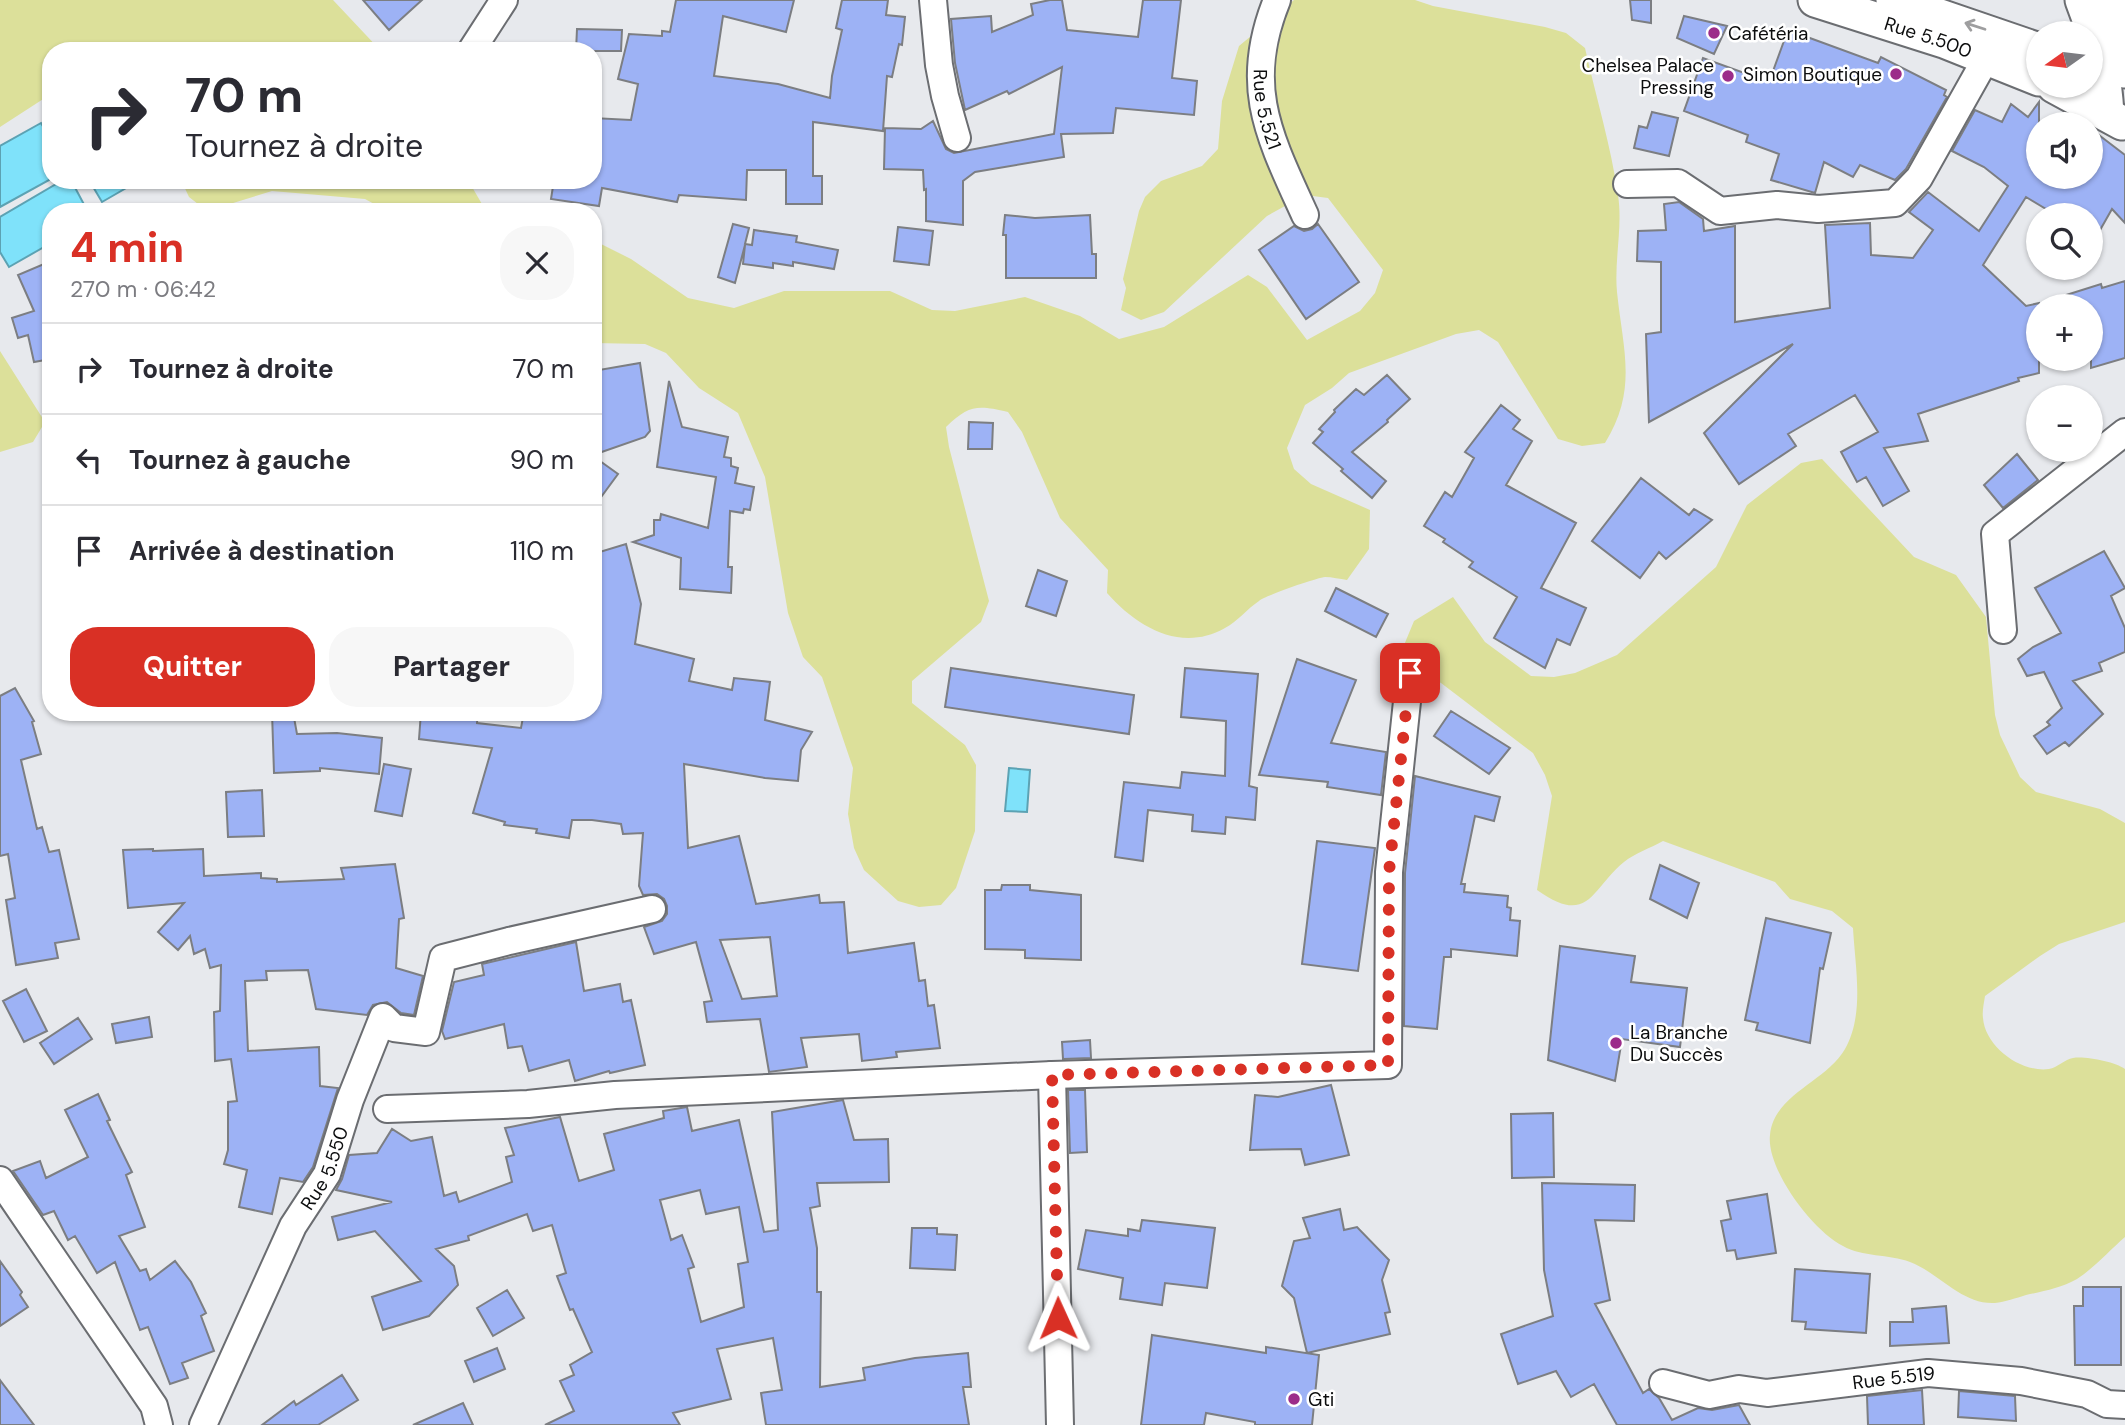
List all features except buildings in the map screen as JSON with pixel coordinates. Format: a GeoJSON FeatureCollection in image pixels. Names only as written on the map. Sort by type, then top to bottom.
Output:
{"type":"FeatureCollection","features":[{"type":"Feature","properties":{"kind":"main road","name":"Rue 5.500"},"geometry":{"type":"LineString","coordinates":[[1815,0],[1944,41],[2026,74]]}},
{"type":"Feature","properties":{"kind":"main road","name":"Rue 5.500"},"geometry":{"type":"LineString","coordinates":[[1893,0],[2026,46]]}},
{"type":"Feature","properties":{"kind":"main road"},"geometry":{"type":"LineString","coordinates":[[2082,0],[2113,95]]}},
{"type":"Feature","properties":{"kind":"main road"},"geometry":{"type":"LineString","coordinates":[[2108,0],[2114,14],[2113,95]]}},
{"type":"Feature","properties":{"kind":"street"},"geometry":{"type":"LineString","coordinates":[[477,42],[504,0]]}},
{"type":"Feature","properties":{"kind":"street"},"geometry":{"type":"LineString","coordinates":[[933,0],[939,65],[957,138]]}},
{"type":"Feature","properties":{"kind":"street","name":"Rue 5.521"},"geometry":{"type":"LineString","coordinates":[[1277,0],[1271,14],[1261,64],[1260,96],[1266,125],[1305,215]]}},
{"type":"Feature","properties":{"kind":"street"},"geometry":{"type":"LineString","coordinates":[[1627,184],[1678,183],[1720,211],[1777,205],[1818,209],[1895,203],[1919,178],[1987,57]]}},
{"type":"Feature","properties":{"kind":"street"},"geometry":{"type":"LineString","coordinates":[[2004,630],[1995,534],[2125,432]]}},
{"type":"Feature","properties":{"kind":"street"},"geometry":{"type":"LineString","coordinates":[[387,1109],[528,1104],[615,1096],[1052,1075],[1388,1065],[1389,872],[1410,673]]}},
{"type":"Feature","properties":{"kind":"street","name":"Rue 5.550"},"geometry":{"type":"LineString","coordinates":[[204,1425],[293,1226],[327,1174],[350,1100],[383,1017],[394,1028],[426,1032],[443,958],[652,909]]}},
{"type":"Feature","properties":{"kind":"street"},"geometry":{"type":"LineString","coordinates":[[1052,1075],[1060,1425]]}},
{"type":"Feature","properties":{"kind":"street"},"geometry":{"type":"LineString","coordinates":[[0,1180],[154,1406],[159,1425]]}},
{"type":"Feature","properties":{"kind":"street","name":"Rue 5.519"},"geometry":{"type":"LineString","coordinates":[[1663,1383],[1709,1395],[1739,1389],[1767,1393],[1928,1373],[2021,1381],[2087,1394],[2112,1411]]}},
{"type":"Feature","properties":{"kind":"green space"},"geometry":{"type":"Polygon","coordinates":[[[0,0],[333,0],[373,42],[42,42],[42,100],[0,127],[0,0]]]}},
{"type":"Feature","properties":{"kind":"green space"},"geometry":{"type":"Polygon","coordinates":[[[1294,0],[1415,0],[1433,6],[1545,27],[1566,33],[1585,48],[1611,158],[1619,207],[1616,280],[1626,369],[1622,405],[1615,424],[1605,443],[1582,446],[1558,439],[1498,342],[1479,330],[1456,334],[1349,373],[1332,388],[1305,405],[1287,448],[1294,469],[1311,484],[1370,510],[1369,549],[1347,580],[1325,577],[1281,591],[1259,601],[1225,628],[1192,638],[1176,637],[1146,626],[1107,593],[1108,570],[1060,518],[1022,432],[1008,412],[981,408],[961,414],[946,427],[989,601],[981,622],[912,681],[912,703],[965,745],[976,765],[975,831],[956,888],[941,905],[919,907],[898,901],[864,870],[854,848],[848,814],[853,768],[822,677],[803,657],[788,613],[765,477],[738,413],[699,388],[666,353],[645,344],[602,343],[602,244],[631,259],[688,298],[734,308],[784,291],[890,291],[932,310],[955,311],[1025,297],[1080,316],[1119,339],[1164,327],[1248,275],[1267,287],[1307,340],[1360,311],[1375,293],[1383,270],[1328,198],[1305,195],[1267,216],[1164,312],[1141,320],[1121,310],[1126,288],[1123,279],[1139,211],[1145,197],[1161,181],[1202,166],[1218,149],[1222,101],[1239,46],[1294,0]]]}},
{"type":"Feature","properties":{"kind":"green space"},"geometry":{"type":"Polygon","coordinates":[[[185,189],[473,189],[481,203],[372,203],[365,199],[272,191],[233,203],[197,203],[189,197],[185,189]]]}},
{"type":"Feature","properties":{"kind":"green space"},"geometry":{"type":"Polygon","coordinates":[[[0,351],[42,417],[42,427],[33,442],[0,452],[0,351]]]}},
{"type":"Feature","properties":{"kind":"green space"},"geometry":{"type":"Polygon","coordinates":[[[1822,459],[1914,557],[1956,575],[1986,617],[1995,715],[2000,735],[2020,777],[2036,792],[2100,809],[2125,823],[2125,922],[2059,944],[2040,956],[1985,996],[1983,1018],[1985,1028],[1997,1047],[2006,1056],[2027,1067],[2049,1069],[2070,1059],[2079,1058],[2108,1062],[2125,1069],[2125,1237],[2077,1279],[2059,1287],[2003,1302],[1972,1299],[1910,1262],[1850,1250],[1843,1246],[1818,1227],[1806,1213],[1783,1181],[1776,1165],[1770,1135],[1774,1121],[1790,1098],[1826,1071],[1836,1060],[1851,1035],[1857,1005],[1853,928],[1832,911],[1790,899],[1775,882],[1663,841],[1624,862],[1588,900],[1579,905],[1554,901],[1537,890],[1552,796],[1533,753],[1441,683],[1397,662],[1414,621],[1453,597],[1485,642],[1531,676],[1554,677],[1575,673],[1617,655],[1716,567],[1747,505],[1801,463],[1822,459]]]}},
{"type":"Feature","properties":{"kind":"water"},"geometry":{"type":"Polygon","coordinates":[[[42,125],[42,184],[0,207],[0,146],[42,125]]]}},
{"type":"Feature","properties":{"kind":"water"},"geometry":{"type":"Polygon","coordinates":[[[48,189],[76,189],[83,203],[42,203],[42,248],[9,267],[0,252],[0,217],[48,189]]]}},
{"type":"Feature","properties":{"kind":"water"},"geometry":{"type":"Polygon","coordinates":[[[94,189],[124,189],[102,202],[94,189]]]}},
{"type":"Feature","properties":{"kind":"water"},"geometry":{"type":"Polygon","coordinates":[[[1009,768],[1030,770],[1027,812],[1005,811],[1009,768]]]}},
{"type":"Feature","properties":{"kind":"place","name":"Cafétéria"},"geometry":{"type":"Point","coordinates":[1714,33]}},
{"type":"Feature","properties":{"kind":"place","name":"Simon Boutique"},"geometry":{"type":"Point","coordinates":[1896,74]}},
{"type":"Feature","properties":{"kind":"place","name":"Chelsea Palace Pressing"},"geometry":{"type":"Point","coordinates":[1728,76]}},
{"type":"Feature","properties":{"kind":"place","name":"La Branche Du Succès"},"geometry":{"type":"Point","coordinates":[1616,1043]}},
{"type":"Feature","properties":{"kind":"place","name":"Gti"},"geometry":{"type":"Point","coordinates":[1294,1399]}},
{"type":"Feature","properties":{"kind":"route"},"geometry":{"type":"LineString","coordinates":[[1058,1318],[1052,1075],[1388,1065],[1389,872],[1410,673]]}}]}
